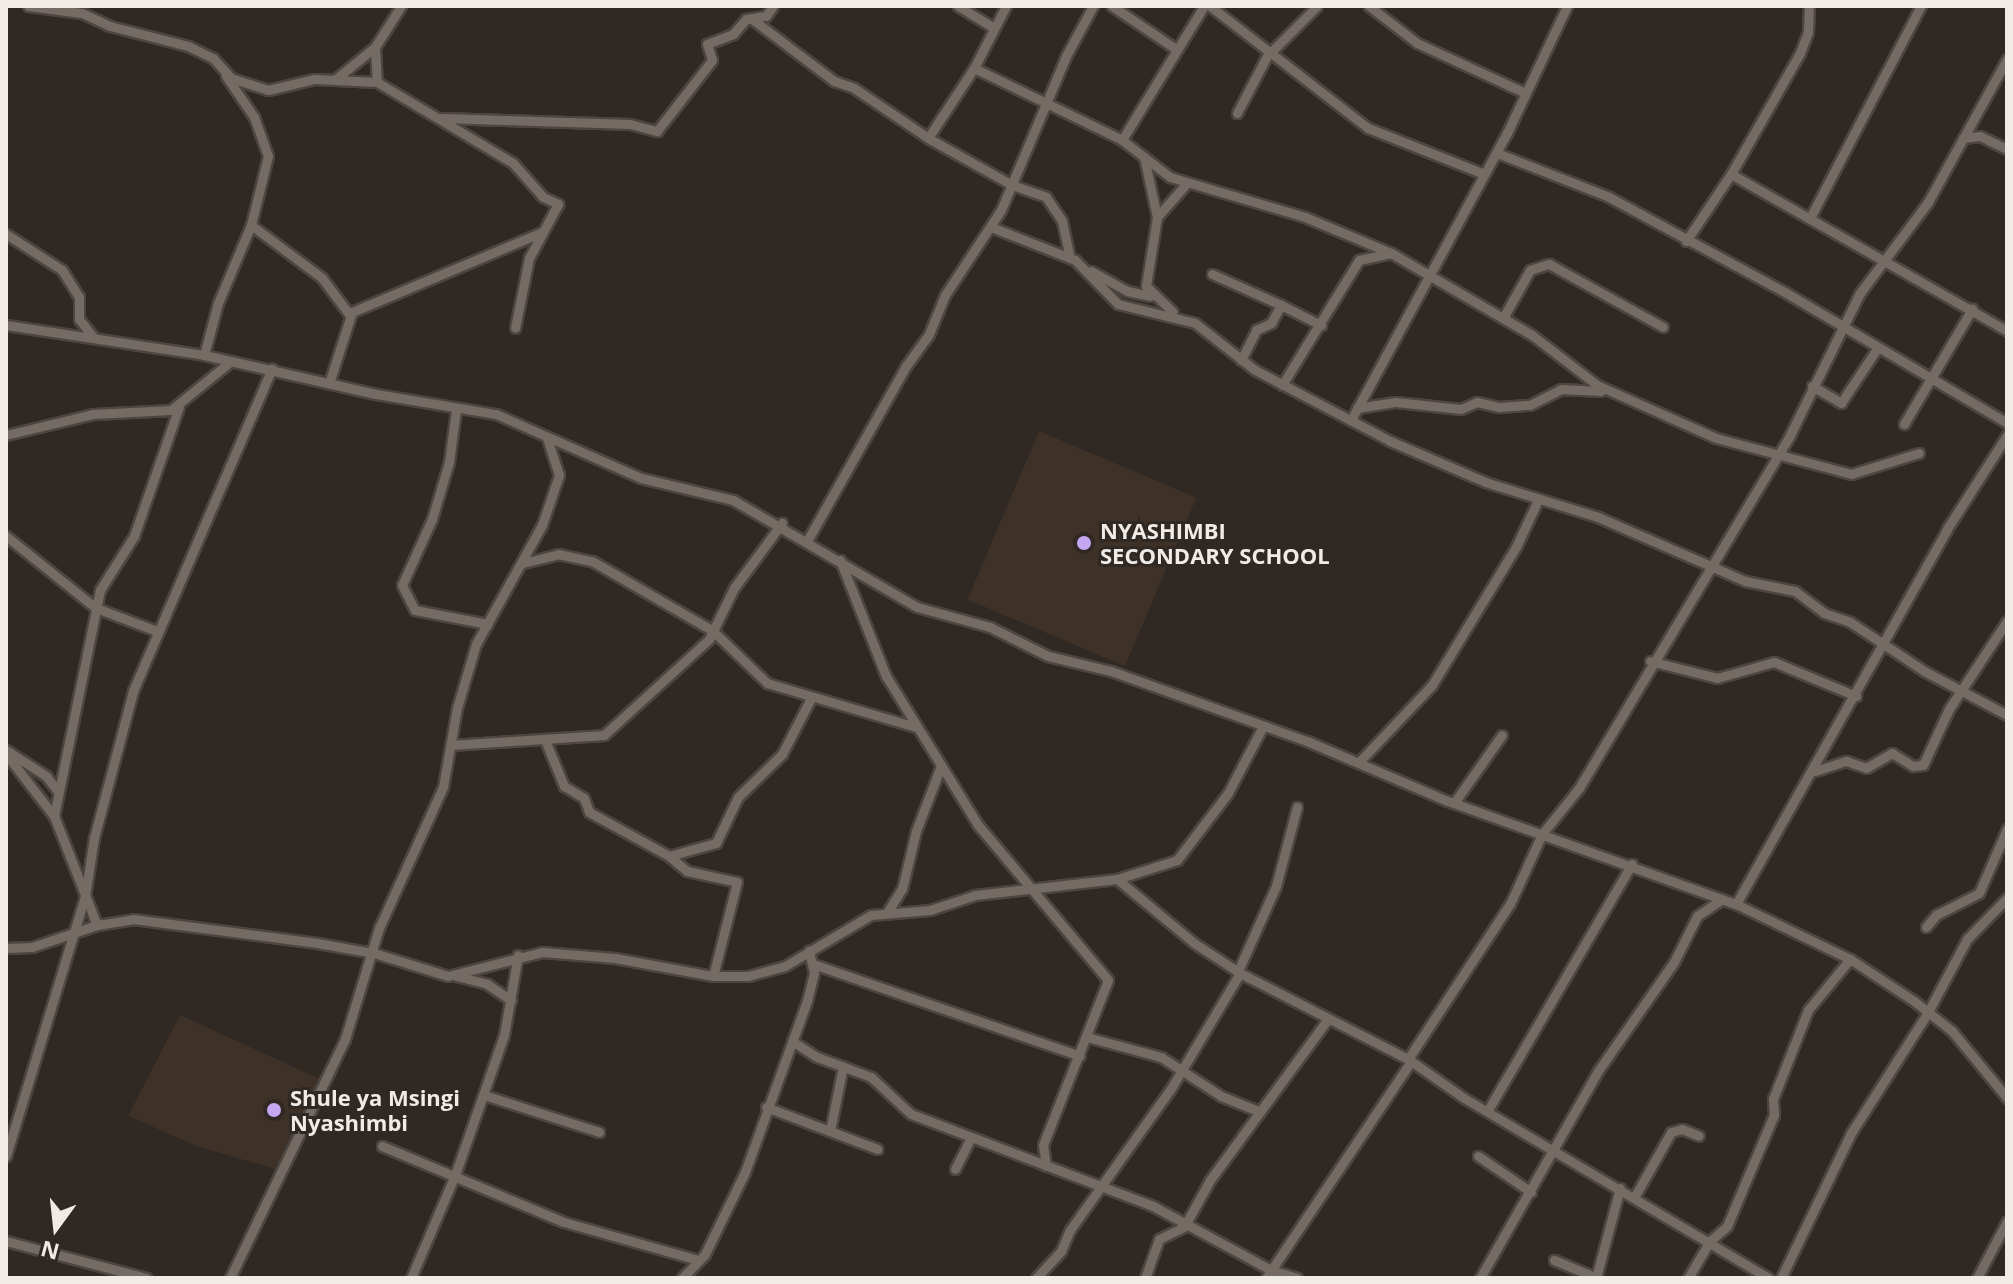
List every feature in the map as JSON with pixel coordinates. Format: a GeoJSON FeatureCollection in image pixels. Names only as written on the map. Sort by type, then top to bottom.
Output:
{"type":"FeatureCollection","features":[{"type":"Feature","properties":{"kind":"street"},"geometry":{"type":"LineString","coordinates":[[28,6],[61,7],[209,56],[231,78],[268,90],[337,78],[377,82],[513,163],[543,197],[558,204],[529,258],[515,328]]}},
{"type":"Feature","properties":{"kind":"street"},"geometry":{"type":"LineString","coordinates":[[337,78],[375,47],[401,6]]}},
{"type":"Feature","properties":{"kind":"street"},"geometry":{"type":"LineString","coordinates":[[438,118],[630,124],[657,131],[712,60],[707,44],[733,34],[741,22],[766,16],[773,6]]}},
{"type":"Feature","properties":{"kind":"street"},"geometry":{"type":"LineString","coordinates":[[958,6],[994,28]]}},
{"type":"Feature","properties":{"kind":"street"},"geometry":{"type":"LineString","coordinates":[[928,138],[974,68],[1006,6]]}},
{"type":"Feature","properties":{"kind":"street"},"geometry":{"type":"LineString","coordinates":[[807,541],[906,366],[929,334],[945,295],[991,227],[1046,102],[1093,6]]}},
{"type":"Feature","properties":{"kind":"street"},"geometry":{"type":"LineString","coordinates":[[1112,6],[1176,49]]}},
{"type":"Feature","properties":{"kind":"street"},"geometry":{"type":"LineString","coordinates":[[1122,140],[1204,6]]}},
{"type":"Feature","properties":{"kind":"street"},"geometry":{"type":"LineString","coordinates":[[1210,6],[1368,128],[1484,174]]}},
{"type":"Feature","properties":{"kind":"street"},"geometry":{"type":"LineString","coordinates":[[1237,113],[1269,52],[1317,6]]}},
{"type":"Feature","properties":{"kind":"street"},"geometry":{"type":"LineString","coordinates":[[1369,6],[1417,43],[1525,93]]}},
{"type":"Feature","properties":{"kind":"street"},"geometry":{"type":"LineString","coordinates":[[1351,420],[1497,153],[1567,6]]}},
{"type":"Feature","properties":{"kind":"street"},"geometry":{"type":"LineString","coordinates":[[1686,241],[1731,174],[1800,53],[1808,32],[1809,6]]}},
{"type":"Feature","properties":{"kind":"street"},"geometry":{"type":"LineString","coordinates":[[1811,216],[1921,6]]}},
{"type":"Feature","properties":{"kind":"street"},"geometry":{"type":"LineString","coordinates":[[752,19],[834,81],[854,88],[928,138],[1055,205],[1070,258]]}},
{"type":"Feature","properties":{"kind":"street"},"geometry":{"type":"LineString","coordinates":[[375,47],[377,82]]}},
{"type":"Feature","properties":{"kind":"street"},"geometry":{"type":"LineString","coordinates":[[204,355],[218,303],[251,225],[268,156],[254,117],[209,56]]}},
{"type":"Feature","properties":{"kind":"street"},"geometry":{"type":"LineString","coordinates":[[1269,1274],[1510,904],[1542,834],[1579,788],[1650,661],[1713,565],[1777,453],[1842,327],[1884,261],[1928,202],[2007,59]]}},
{"type":"Feature","properties":{"kind":"street"},"geometry":{"type":"LineString","coordinates":[[974,68],[1122,140],[1186,184],[1305,217],[1391,253],[1503,318],[1613,393],[1716,438],[1851,474],[1919,453]]}},
{"type":"Feature","properties":{"kind":"street"},"geometry":{"type":"LineString","coordinates":[[1963,138],[1980,136],[2007,149]]}},
{"type":"Feature","properties":{"kind":"street"},"geometry":{"type":"LineString","coordinates":[[1497,153],[1609,197],[2006,421]]}},
{"type":"Feature","properties":{"kind":"street"},"geometry":{"type":"LineString","coordinates":[[1144,157],[1157,217],[1145,276],[1150,296]]}},
{"type":"Feature","properties":{"kind":"street"},"geometry":{"type":"LineString","coordinates":[[1731,174],[1811,216],[2007,331]]}},
{"type":"Feature","properties":{"kind":"street"},"geometry":{"type":"LineString","coordinates":[[1157,217],[1186,184]]}},
{"type":"Feature","properties":{"kind":"street"},"geometry":{"type":"LineString","coordinates":[[251,225],[322,278],[349,314]]}},
{"type":"Feature","properties":{"kind":"street"},"geometry":{"type":"LineString","coordinates":[[991,227],[1070,258],[1127,291],[1150,296],[1203,328],[1241,360],[1282,385],[1472,477],[1598,517],[1759,586],[1795,591],[1882,646],[2007,715]]}},
{"type":"Feature","properties":{"kind":"street"},"geometry":{"type":"LineString","coordinates":[[349,314],[543,232]]}},
{"type":"Feature","properties":{"kind":"street"},"geometry":{"type":"LineString","coordinates":[[6,234],[62,270],[79,297],[79,319],[93,337]]}},
{"type":"Feature","properties":{"kind":"street"},"geometry":{"type":"LineString","coordinates":[[1282,385],[1359,260],[1391,253]]}},
{"type":"Feature","properties":{"kind":"street"},"geometry":{"type":"LineString","coordinates":[[1503,318],[1530,270],[1549,264],[1663,327]]}},
{"type":"Feature","properties":{"kind":"street"},"geometry":{"type":"LineString","coordinates":[[1089,271],[1118,304],[1179,316]]}},
{"type":"Feature","properties":{"kind":"street"},"geometry":{"type":"LineString","coordinates":[[1212,274],[1321,325]]}},
{"type":"Feature","properties":{"kind":"street"},"geometry":{"type":"LineString","coordinates":[[1241,360],[1256,330],[1271,323],[1281,305]]}},
{"type":"Feature","properties":{"kind":"street"},"geometry":{"type":"LineString","coordinates":[[1904,424],[1928,378],[1972,309]]}},
{"type":"Feature","properties":{"kind":"street"},"geometry":{"type":"LineString","coordinates":[[330,380],[349,314]]}},
{"type":"Feature","properties":{"kind":"street"},"geometry":{"type":"LineString","coordinates":[[6,325],[204,355],[330,380],[456,410],[496,414],[641,478],[725,497],[782,523],[807,541],[933,613],[990,627],[1048,656],[1111,671],[1359,762],[1454,803],[1632,864],[1736,904],[1850,959],[1928,1012],[2007,1098]]}},
{"type":"Feature","properties":{"kind":"street"},"geometry":{"type":"LineString","coordinates":[[1812,386],[1841,403],[1878,347]]}},
{"type":"Feature","properties":{"kind":"street"},"geometry":{"type":"LineString","coordinates":[[6,435],[93,414],[166,412],[179,407],[231,361]]}},
{"type":"Feature","properties":{"kind":"street"},"geometry":{"type":"LineString","coordinates":[[6,1156],[44,1041],[69,937],[85,896],[94,838],[133,691],[272,369]]}},
{"type":"Feature","properties":{"kind":"street"},"geometry":{"type":"LineString","coordinates":[[1357,408],[1396,402],[1461,409],[1477,402],[1499,407],[1530,405],[1561,389],[1613,393]]}},
{"type":"Feature","properties":{"kind":"street"},"geometry":{"type":"LineString","coordinates":[[54,816],[96,608],[106,577],[134,536],[179,407]]}},
{"type":"Feature","properties":{"kind":"street"},"geometry":{"type":"LineString","coordinates":[[456,410],[449,462],[432,519],[402,585],[415,610],[488,624]]}},
{"type":"Feature","properties":{"kind":"street"},"geometry":{"type":"LineString","coordinates":[[1736,904],[1815,771],[1882,646],[2007,435]]}},
{"type":"Feature","properties":{"kind":"street"},"geometry":{"type":"LineString","coordinates":[[230,1278],[345,1039],[405,861],[443,787],[463,683],[488,624],[523,563],[558,480],[547,439]]}},
{"type":"Feature","properties":{"kind":"street"},"geometry":{"type":"LineString","coordinates":[[1359,762],[1432,685],[1516,547],[1538,500]]}},
{"type":"Feature","properties":{"kind":"street"},"geometry":{"type":"LineString","coordinates":[[451,745],[604,735],[713,631],[734,588],[782,523]]}},
{"type":"Feature","properties":{"kind":"street"},"geometry":{"type":"LineString","coordinates":[[6,536],[96,608],[157,631]]}},
{"type":"Feature","properties":{"kind":"street"},"geometry":{"type":"LineString","coordinates":[[523,563],[558,554],[592,561],[713,631],[741,654],[755,676],[810,700],[916,727]]}},
{"type":"Feature","properties":{"kind":"street"},"geometry":{"type":"LineString","coordinates":[[840,559],[878,658],[916,727],[978,825],[1108,980],[1043,1145],[1046,1166]]}},
{"type":"Feature","properties":{"kind":"street"},"geometry":{"type":"LineString","coordinates":[[1815,771],[1846,761],[1866,768],[1892,753],[1913,766],[1923,765],[1961,690],[2007,621]]}},
{"type":"Feature","properties":{"kind":"street"},"geometry":{"type":"LineString","coordinates":[[1650,661],[1717,678],[1774,662],[1856,696]]}},
{"type":"Feature","properties":{"kind":"street"},"geometry":{"type":"LineString","coordinates":[[669,856],[716,843],[738,797],[782,754],[810,700]]}},
{"type":"Feature","properties":{"kind":"street"},"geometry":{"type":"LineString","coordinates":[[455,976],[518,955],[589,954],[713,976],[765,972],[809,951],[839,930],[888,911],[930,910],[975,895],[1117,879],[1180,858],[1228,793],[1263,726]]}},
{"type":"Feature","properties":{"kind":"street"},"geometry":{"type":"LineString","coordinates":[[1454,803],[1502,735]]}},
{"type":"Feature","properties":{"kind":"street"},"geometry":{"type":"LineString","coordinates":[[545,740],[564,786],[584,798],[589,812],[669,856],[687,871],[737,882],[713,976]]}},
{"type":"Feature","properties":{"kind":"street"},"geometry":{"type":"LineString","coordinates":[[6,752],[46,776],[57,790]]}},
{"type":"Feature","properties":{"kind":"street"},"geometry":{"type":"LineString","coordinates":[[6,752],[54,816],[97,925]]}},
{"type":"Feature","properties":{"kind":"street"},"geometry":{"type":"LineString","coordinates":[[888,911],[902,889],[916,831],[941,766]]}},
{"type":"Feature","properties":{"kind":"street"},"geometry":{"type":"LineString","coordinates":[[1036,1278],[1103,1188],[1182,1069],[1239,972],[1276,886],[1297,807]]}},
{"type":"Feature","properties":{"kind":"street"},"geometry":{"type":"LineString","coordinates":[[1926,927],[1936,915],[1979,893],[2007,829]]}},
{"type":"Feature","properties":{"kind":"street"},"geometry":{"type":"LineString","coordinates":[[1488,1110],[1632,864]]}},
{"type":"Feature","properties":{"kind":"street"},"geometry":{"type":"LineString","coordinates":[[1117,879],[1194,943],[1239,972],[1327,1020],[1410,1060],[1768,1278]]}},
{"type":"Feature","properties":{"kind":"street"},"geometry":{"type":"LineString","coordinates":[[1781,1278],[1851,1133],[1928,1012],[1967,939],[2007,898]]}},
{"type":"Feature","properties":{"kind":"street"},"geometry":{"type":"LineString","coordinates":[[1480,1278],[1556,1150],[1598,1071],[1674,962],[1697,916],[1722,899]]}},
{"type":"Feature","properties":{"kind":"street"},"geometry":{"type":"LineString","coordinates":[[6,948],[69,937],[97,925],[156,921],[374,953],[487,984],[511,1000]]}},
{"type":"Feature","properties":{"kind":"street"},"geometry":{"type":"LineString","coordinates":[[682,1278],[698,1260],[745,1172],[792,1041],[813,964],[809,951]]}},
{"type":"Feature","properties":{"kind":"street"},"geometry":{"type":"LineString","coordinates":[[411,1278],[455,1175],[484,1095],[511,1000],[518,955]]}},
{"type":"Feature","properties":{"kind":"street"},"geometry":{"type":"LineString","coordinates":[[1688,1278],[1710,1241],[1727,1226],[1774,1115],[1773,1099],[1808,1010],[1850,959]]}},
{"type":"Feature","properties":{"kind":"street"},"geometry":{"type":"LineString","coordinates":[[813,964],[1080,1056]]}},
{"type":"Feature","properties":{"kind":"street"},"geometry":{"type":"LineString","coordinates":[[1145,1278],[1159,1239],[1186,1222],[1258,1111],[1327,1020]]}},
{"type":"Feature","properties":{"kind":"street"},"geometry":{"type":"LineString","coordinates":[[1087,1037],[1161,1057],[1221,1096],[1258,1111]]}},
{"type":"Feature","properties":{"kind":"street"},"geometry":{"type":"LineString","coordinates":[[792,1041],[871,1077],[911,1114],[1186,1222],[1269,1274],[1297,1278]]}},
{"type":"Feature","properties":{"kind":"street"},"geometry":{"type":"LineString","coordinates":[[830,1131],[843,1066]]}},
{"type":"Feature","properties":{"kind":"street"},"geometry":{"type":"LineString","coordinates":[[484,1095],[599,1132]]}},
{"type":"Feature","properties":{"kind":"street"},"geometry":{"type":"LineString","coordinates":[[766,1107],[877,1149]]}},
{"type":"Feature","properties":{"kind":"street"},"geometry":{"type":"LineString","coordinates":[[1635,1196],[1671,1132],[1682,1129],[1699,1136]]}},
{"type":"Feature","properties":{"kind":"street"},"geometry":{"type":"LineString","coordinates":[[955,1169],[971,1138]]}},
{"type":"Feature","properties":{"kind":"street"},"geometry":{"type":"LineString","coordinates":[[382,1146],[564,1222],[698,1260]]}},
{"type":"Feature","properties":{"kind":"street"},"geometry":{"type":"LineString","coordinates":[[1478,1156],[1531,1192]]}},
{"type":"Feature","properties":{"kind":"street"},"geometry":{"type":"LineString","coordinates":[[1554,1260],[1596,1278],[1620,1188]]}},
{"type":"Feature","properties":{"kind":"street"},"geometry":{"type":"LineString","coordinates":[[1977,1278],[2007,1221]]}},
{"type":"Feature","properties":{"kind":"street"},"geometry":{"type":"LineString","coordinates":[[6,1241],[146,1278]]}},
{"type":"Feature","properties":{"kind":"shaded area","name":"NYASHIMBI SECONDARY SCHOOL"},"geometry":{"type":"Polygon","coordinates":[[[1039,431],[1196,498],[1125,666],[967,599],[1039,431]]]}},
{"type":"Feature","properties":{"kind":"shaded area"},"geometry":{"type":"Polygon","coordinates":[[[180,1015],[322,1080],[279,1170],[199,1147],[128,1116],[180,1015]]]}},
{"type":"Feature","properties":{"kind":"place","name":"NYASHIMBI SECONDARY SCHOOL"},"geometry":{"type":"Point","coordinates":[1084,543]}},
{"type":"Feature","properties":{"kind":"place","name":"Shule ya Msingi Nyashimbi"},"geometry":{"type":"Point","coordinates":[274,1110]}}]}
